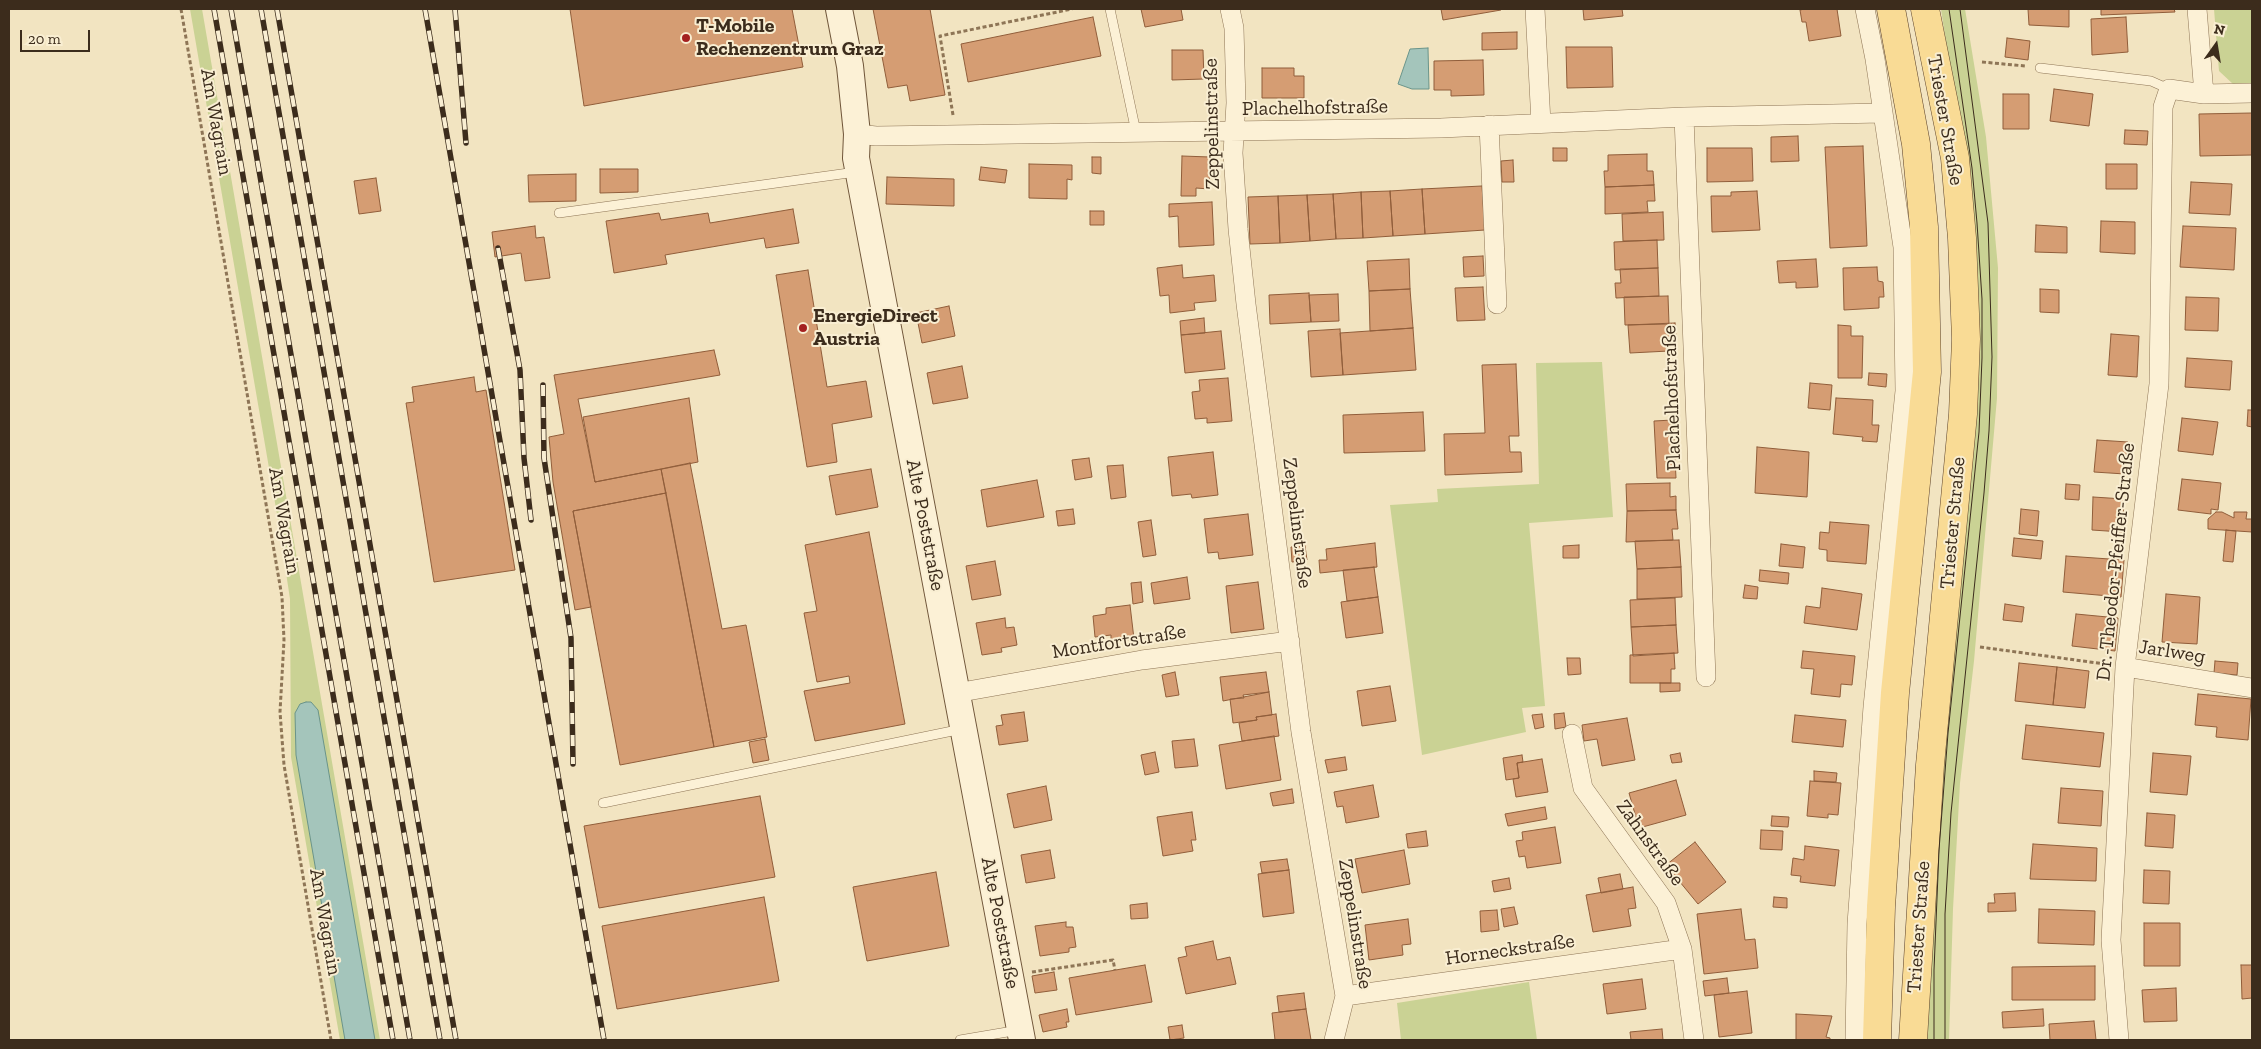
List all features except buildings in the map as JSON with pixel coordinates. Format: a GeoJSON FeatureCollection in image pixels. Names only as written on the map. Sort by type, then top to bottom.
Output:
{"type":"FeatureCollection","features":[{"type":"Feature","properties":{"kind":"main road","name":"Triester Straße"},"geometry":{"type":"LineString","coordinates":[[1877,1040],[1881,907],[1895,694],[1927,372],[1924,227],[1916,144],[1891,9]]}},
{"type":"Feature","properties":{"kind":"main road","name":"Triester Straße"},"geometry":{"type":"LineString","coordinates":[[1913,1040],[1930,765],[1963,414],[1966,339],[1962,238],[1954,158],[1925,9]]}},
{"type":"Feature","properties":{"kind":"street","name":"Alte Poststraße"},"geometry":{"type":"LineString","coordinates":[[839,9],[850,66],[857,134],[856,158],[1021,1035]]}},
{"type":"Feature","properties":{"kind":"street","name":"Zeppelinstraße"},"geometry":{"type":"LineString","coordinates":[[1230,9],[1234,28],[1233,153],[1239,239],[1301,732],[1345,996],[1334,1040]]}},
{"type":"Feature","properties":{"kind":"street"},"geometry":{"type":"LineString","coordinates":[[1534,9],[1541,123]]}},
{"type":"Feature","properties":{"kind":"street"},"geometry":{"type":"LineString","coordinates":[[1855,1040],[1857,924],[1873,707],[1905,391],[1904,247],[1866,9]]}},
{"type":"Feature","properties":{"kind":"street"},"geometry":{"type":"LineString","coordinates":[[2197,9],[2204,94]]}},
{"type":"Feature","properties":{"kind":"street"},"geometry":{"type":"LineString","coordinates":[[2169,89],[2204,94],[2252,93]]}},
{"type":"Feature","properties":{"kind":"street","name":"Dr.-Theodor-Pfeiffer-Straße"},"geometry":{"type":"LineString","coordinates":[[2119,1040],[2111,940],[2126,667],[2159,384],[2163,107],[2169,89]]}},
{"type":"Feature","properties":{"kind":"street","name":"Plachelhofstraße"},"geometry":{"type":"LineString","coordinates":[[857,134],[876,136],[1234,132],[1488,126],[1684,117],[1882,113]]}},
{"type":"Feature","properties":{"kind":"street","name":"Plachelhofstraße"},"geometry":{"type":"LineString","coordinates":[[1684,117],[1706,677]]}},
{"type":"Feature","properties":{"kind":"street"},"geometry":{"type":"LineString","coordinates":[[1488,126],[1497,304]]}},
{"type":"Feature","properties":{"kind":"street","name":"Montfortstraße"},"geometry":{"type":"LineString","coordinates":[[956,693],[1142,660],[1290,641]]}},
{"type":"Feature","properties":{"kind":"street","name":"Jarlweg"},"geometry":{"type":"LineString","coordinates":[[2126,667],[2252,688]]}},
{"type":"Feature","properties":{"kind":"street","name":"Zahnstraße"},"geometry":{"type":"LineString","coordinates":[[1572,734],[1583,788],[1666,902],[1682,949],[1694,1040]]}},
{"type":"Feature","properties":{"kind":"street","name":"Horneckstraße"},"geometry":{"type":"LineString","coordinates":[[1345,996],[1682,949]]}},
{"type":"Feature","properties":{"kind":"lane"},"geometry":{"type":"LineString","coordinates":[[1110,9],[1136,132]]}},
{"type":"Feature","properties":{"kind":"lane"},"geometry":{"type":"LineString","coordinates":[[2040,68],[2151,81],[2169,89]]}},
{"type":"Feature","properties":{"kind":"lane"},"geometry":{"type":"LineString","coordinates":[[559,213],[859,172]]}},
{"type":"Feature","properties":{"kind":"lane"},"geometry":{"type":"LineString","coordinates":[[603,803],[962,728]]}},
{"type":"Feature","properties":{"kind":"lane"},"geometry":{"type":"LineString","coordinates":[[960,1040],[1021,1035]]}},
{"type":"Feature","properties":{"kind":"path","name":"Am Wagrain"},"geometry":{"type":"LineString","coordinates":[[181,9],[280,589],[284,640],[280,712],[284,766],[331,1040]]}},
{"type":"Feature","properties":{"kind":"path"},"geometry":{"type":"LineString","coordinates":[[956,135],[940,36],[1072,9]]}},
{"type":"Feature","properties":{"kind":"path"},"geometry":{"type":"LineString","coordinates":[[1982,62],[2040,68]]}},
{"type":"Feature","properties":{"kind":"path","name":"Jarlweg"},"geometry":{"type":"LineString","coordinates":[[1980,646],[2126,667]]}},
{"type":"Feature","properties":{"kind":"path"},"geometry":{"type":"LineString","coordinates":[[1010,975],[1113,960],[1115,970]]}},
{"type":"Feature","properties":{"kind":"green space"},"geometry":{"type":"Polygon","coordinates":[[[190,9],[202,9],[380,1040],[340,1040],[291,757],[290,599],[190,9]]]}},
{"type":"Feature","properties":{"kind":"green space"},"geometry":{"type":"Polygon","coordinates":[[[1941,9],[1965,9],[1986,137],[1998,268],[1997,398],[1974,661],[1960,783],[1953,909],[1949,1040],[1925,1040],[1948,656],[1958,127],[1941,9]]]}},
{"type":"Feature","properties":{"kind":"green space"},"geometry":{"type":"Polygon","coordinates":[[[2214,9],[2252,9],[2252,83],[2233,84],[2219,71],[2214,9]]]}},
{"type":"Feature","properties":{"kind":"green space"},"geometry":{"type":"Polygon","coordinates":[[[1602,362],[1613,517],[1529,523],[1545,706],[1522,708],[1526,732],[1422,755],[1390,505],[1438,502],[1437,489],[1539,484],[1536,363],[1602,362]]]}},
{"type":"Feature","properties":{"kind":"green space"},"geometry":{"type":"Polygon","coordinates":[[[1529,982],[1537,1040],[1401,1040],[1397,1003],[1529,982]]]}},
{"type":"Feature","properties":{"kind":"water"},"geometry":{"type":"Polygon","coordinates":[[[1428,48],[1429,89],[1412,89],[1398,84],[1410,49],[1428,48]]]}},
{"type":"Feature","properties":{"kind":"water"},"geometry":{"type":"Polygon","coordinates":[[[311,702],[318,710],[375,1040],[345,1040],[296,755],[295,713],[300,704],[311,702]]]}},
{"type":"Feature","properties":{"kind":"tram line"},"geometry":{"type":"LineString","coordinates":[[1934,1040],[1934,970],[1939,850],[1948,733],[1979,432],[1982,358],[1982,299],[1972,168],[1949,9]]}},
{"type":"Feature","properties":{"kind":"tram line"},"geometry":{"type":"LineString","coordinates":[[1945,1040],[1945,914],[1951,813],[1984,493],[1992,357],[1988,223],[1960,9]]}},
{"type":"Feature","properties":{"kind":"railway"},"geometry":{"type":"LineString","coordinates":[[214,9],[393,1040]]}},
{"type":"Feature","properties":{"kind":"railway"},"geometry":{"type":"LineString","coordinates":[[231,9],[410,1040]]}},
{"type":"Feature","properties":{"kind":"railway"},"geometry":{"type":"LineString","coordinates":[[261,9],[440,1040]]}},
{"type":"Feature","properties":{"kind":"railway"},"geometry":{"type":"LineString","coordinates":[[277,9],[456,1040]]}},
{"type":"Feature","properties":{"kind":"railway"},"geometry":{"type":"LineString","coordinates":[[425,9],[604,1040]]}},
{"type":"Feature","properties":{"kind":"railway"},"geometry":{"type":"LineString","coordinates":[[455,9],[466,143]]}},
{"type":"Feature","properties":{"kind":"railway"},"geometry":{"type":"LineString","coordinates":[[498,248],[520,370],[524,458],[531,520]]}},
{"type":"Feature","properties":{"kind":"railway"},"geometry":{"type":"LineString","coordinates":[[543,385],[544,458],[571,638],[573,764]]}},
{"type":"Feature","properties":{"kind":"place","name":"T-Mobile Rechenzentrum Graz"},"geometry":{"type":"Point","coordinates":[686,38]}},
{"type":"Feature","properties":{"kind":"place","name":"EnergieDirect Austria"},"geometry":{"type":"Point","coordinates":[803,328]}}]}
